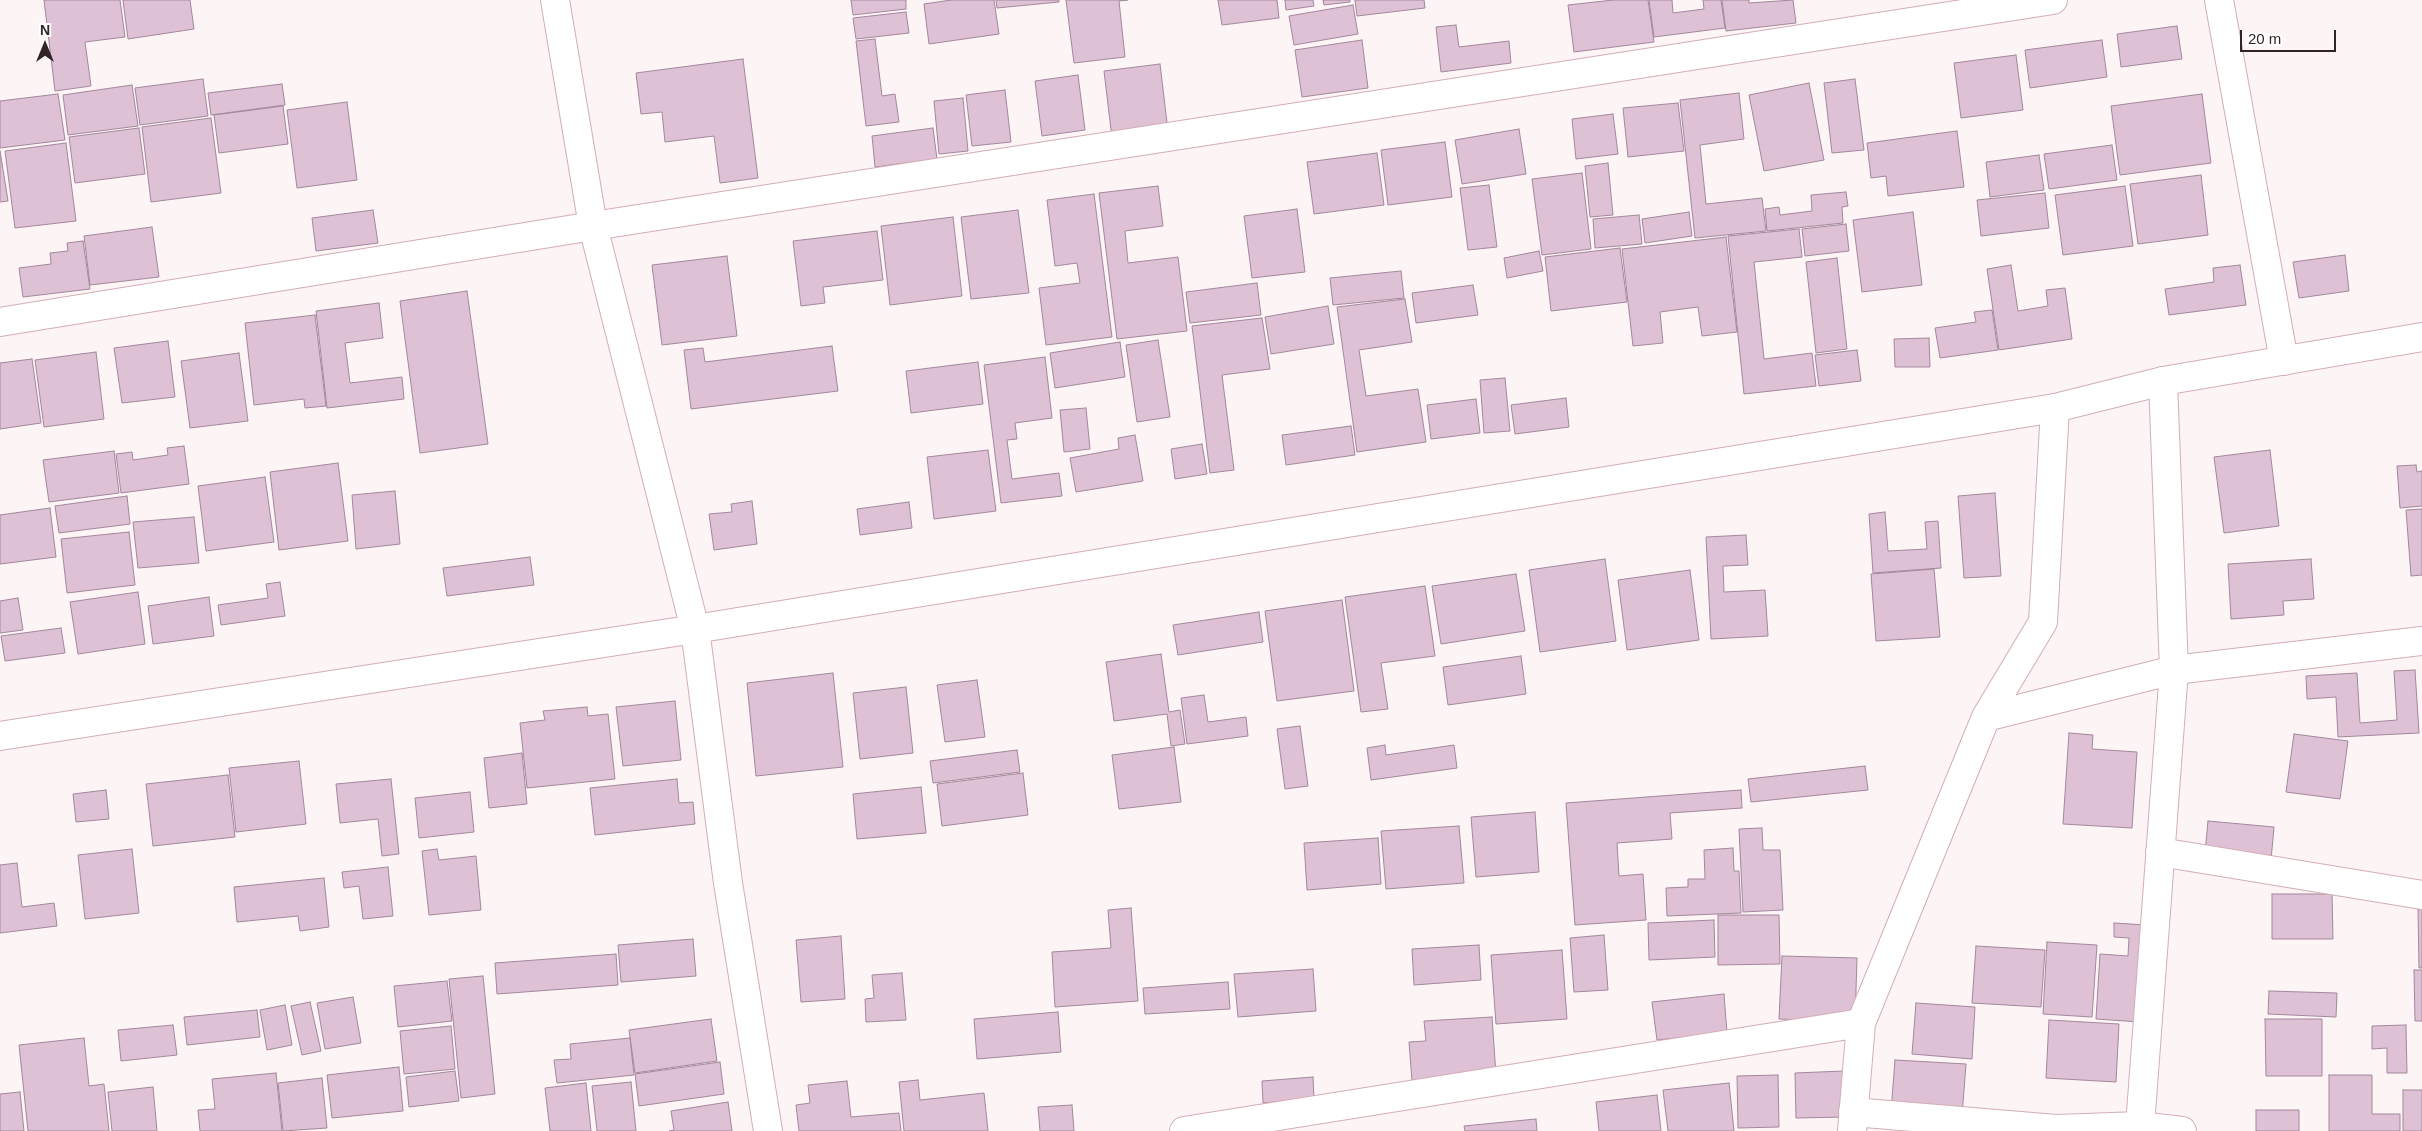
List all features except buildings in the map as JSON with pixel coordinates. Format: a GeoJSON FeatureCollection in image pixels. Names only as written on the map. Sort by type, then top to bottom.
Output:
{"type":"FeatureCollection","features":[{"type":"Feature","properties":{"kind":"street"},"geometry":{"type":"LineString","coordinates":[[555,0],[593,226],[695,629],[728,883],[768,1131]]}},
{"type":"Feature","properties":{"kind":"street"},"geometry":{"type":"LineString","coordinates":[[0,322],[593,226],[2053,0]]}},
{"type":"Feature","properties":{"kind":"street"},"geometry":{"type":"LineString","coordinates":[[2219,0],[2284,361]]}},
{"type":"Feature","properties":{"kind":"street"},"geometry":{"type":"LineString","coordinates":[[0,736],[695,629],[2055,408],[2163,380],[2422,337]]}},
{"type":"Feature","properties":{"kind":"street"},"geometry":{"type":"LineString","coordinates":[[2140,1126],[2174,670],[2163,380]]}},
{"type":"Feature","properties":{"kind":"street"},"geometry":{"type":"LineString","coordinates":[[2055,408],[2043,622],[1986,717],[1861,1023],[1852,1122],[2056,1129],[2140,1126],[2182,1131]]}},
{"type":"Feature","properties":{"kind":"street"},"geometry":{"type":"LineString","coordinates":[[1986,717],[2174,670],[2422,641]]}},
{"type":"Feature","properties":{"kind":"street"},"geometry":{"type":"LineString","coordinates":[[2160,852],[2422,895]]}},
{"type":"Feature","properties":{"kind":"street"},"geometry":{"type":"LineString","coordinates":[[1184,1131],[1861,1023]]}}]}
